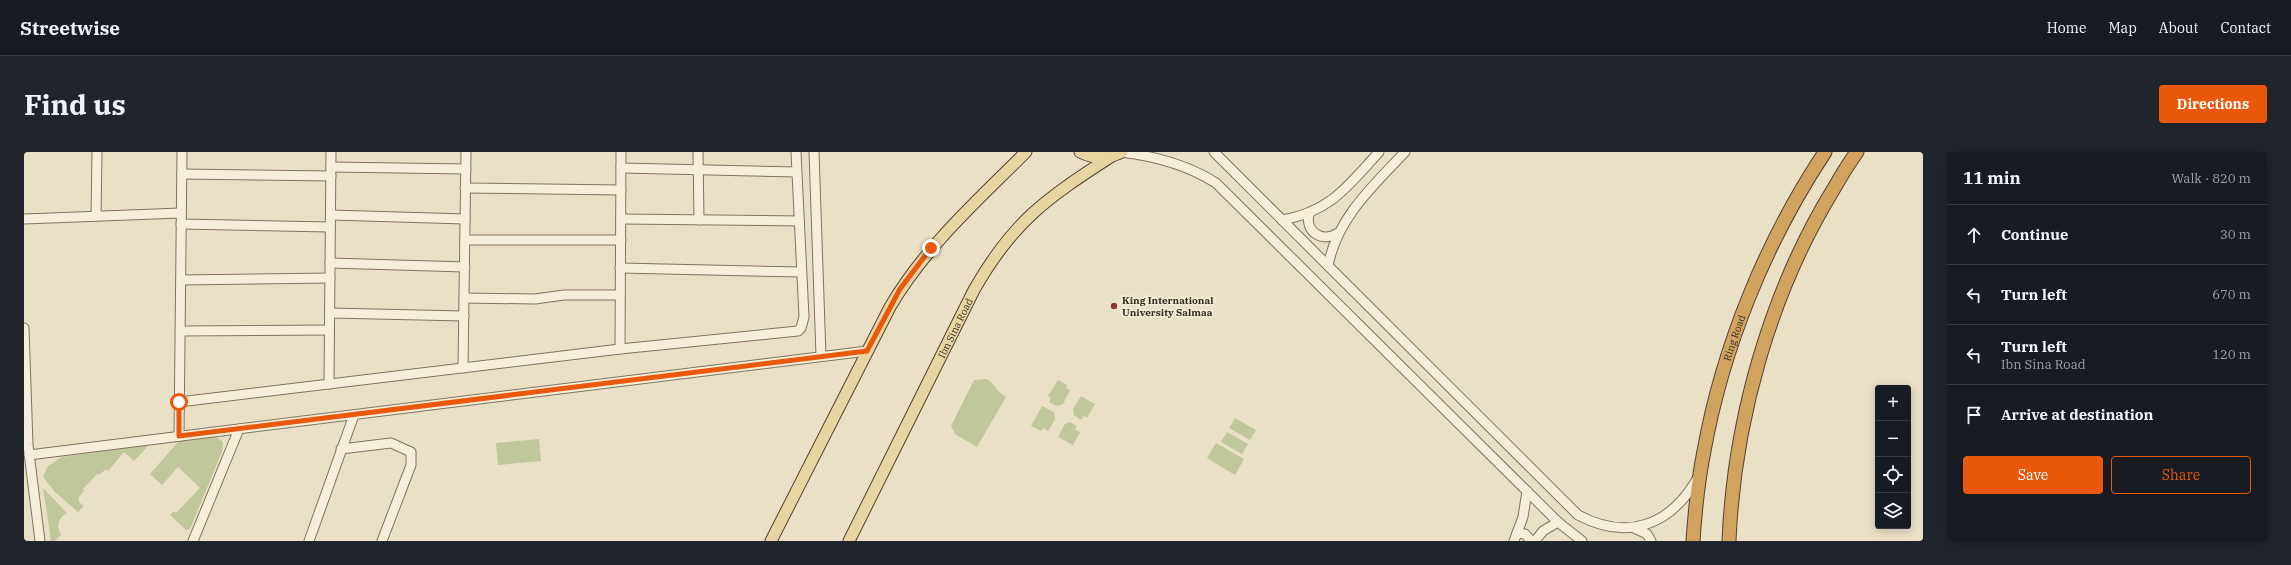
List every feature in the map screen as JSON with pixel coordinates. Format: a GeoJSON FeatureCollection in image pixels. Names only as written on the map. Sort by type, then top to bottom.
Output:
{"type":"FeatureCollection","features":[{"type":"Feature","properties":{"kind":"highway","name":"Ring Road"},"geometry":{"type":"LineString","coordinates":[[1693,541],[1699,476],[1715,400],[1739,326],[1773,244],[1803,188],[1825,152]]}},
{"type":"Feature","properties":{"kind":"highway"},"geometry":{"type":"LineString","coordinates":[[1729,541],[1739,448],[1761,352],[1785,283],[1816,218],[1857,152]]}},
{"type":"Feature","properties":{"kind":"main road"},"geometry":{"type":"LineString","coordinates":[[771,541],[893,301],[918,264],[1026,152]]}},
{"type":"Feature","properties":{"kind":"main road"},"geometry":{"type":"LineString","coordinates":[[1080,152],[1100,158],[1118,154]]}},
{"type":"Feature","properties":{"kind":"main road","name":"Ibn Sina Road"},"geometry":{"type":"LineString","coordinates":[[849,541],[974,290],[995,255],[1019,225],[1045,201],[1118,154]]}},
{"type":"Feature","properties":{"kind":"street"},"geometry":{"type":"LineString","coordinates":[[96,216],[97,152]]}},
{"type":"Feature","properties":{"kind":"street"},"geometry":{"type":"LineString","coordinates":[[179,436],[182,152]]}},
{"type":"Feature","properties":{"kind":"street"},"geometry":{"type":"LineString","coordinates":[[329,384],[331,152]]}},
{"type":"Feature","properties":{"kind":"street"},"geometry":{"type":"LineString","coordinates":[[463,368],[466,152]]}},
{"type":"Feature","properties":{"kind":"street"},"geometry":{"type":"LineString","coordinates":[[620,349],[621,152]]}},
{"type":"Feature","properties":{"kind":"street"},"geometry":{"type":"LineString","coordinates":[[698,152],[699,220]]}},
{"type":"Feature","properties":{"kind":"street"},"geometry":{"type":"LineString","coordinates":[[179,402],[620,349],[798,331],[801,328],[804,317],[798,221],[796,152]]}},
{"type":"Feature","properties":{"kind":"street"},"geometry":{"type":"LineString","coordinates":[[814,152],[821,356]]}},
{"type":"Feature","properties":{"kind":"street"},"geometry":{"type":"LineString","coordinates":[[1214,152],[1567,506],[1578,515],[1598,524],[1619,528],[1633,528],[1654,522],[1673,511],[1683,501],[1699,476]]}},
{"type":"Feature","properties":{"kind":"street"},"geometry":{"type":"LineString","coordinates":[[1282,220],[1309,214],[1334,200],[1379,152]]}},
{"type":"Feature","properties":{"kind":"street"},"geometry":{"type":"LineString","coordinates":[[1328,266],[1338,233],[1350,213],[1405,152]]}},
{"type":"Feature","properties":{"kind":"street"},"geometry":{"type":"LineString","coordinates":[[1118,154],[1175,163],[1189,168],[1216,183],[1558,522],[1582,541]]}},
{"type":"Feature","properties":{"kind":"street"},"geometry":{"type":"LineString","coordinates":[[621,168],[796,172]]}},
{"type":"Feature","properties":{"kind":"street"},"geometry":{"type":"LineString","coordinates":[[182,174],[466,169]]}},
{"type":"Feature","properties":{"kind":"street"},"geometry":{"type":"LineString","coordinates":[[465,188],[621,190]]}},
{"type":"Feature","properties":{"kind":"street"},"geometry":{"type":"LineString","coordinates":[[24,219],[182,213]]}},
{"type":"Feature","properties":{"kind":"street"},"geometry":{"type":"LineString","coordinates":[[1309,214],[1309,225],[1316,234],[1327,238],[1338,233]]}},
{"type":"Feature","properties":{"kind":"street"},"geometry":{"type":"LineString","coordinates":[[330,215],[465,219]]}},
{"type":"Feature","properties":{"kind":"street"},"geometry":{"type":"LineString","coordinates":[[621,219],[798,221]]}},
{"type":"Feature","properties":{"kind":"street"},"geometry":{"type":"LineString","coordinates":[[181,224],[330,227]]}},
{"type":"Feature","properties":{"kind":"street"},"geometry":{"type":"LineString","coordinates":[[465,240],[620,240]]}},
{"type":"Feature","properties":{"kind":"street"},"geometry":{"type":"LineString","coordinates":[[330,263],[465,268]]}},
{"type":"Feature","properties":{"kind":"street"},"geometry":{"type":"LineString","coordinates":[[620,268],[801,272]]}},
{"type":"Feature","properties":{"kind":"street"},"geometry":{"type":"LineString","coordinates":[[181,280],[330,278]]}},
{"type":"Feature","properties":{"kind":"street"},"geometry":{"type":"LineString","coordinates":[[464,298],[541,299],[564,295],[620,295]]}},
{"type":"Feature","properties":{"kind":"street"},"geometry":{"type":"LineString","coordinates":[[330,313],[464,316]]}},
{"type":"Feature","properties":{"kind":"street"},"geometry":{"type":"LineString","coordinates":[[24,328],[26,445],[29,455],[40,541]]}},
{"type":"Feature","properties":{"kind":"street"},"geometry":{"type":"LineString","coordinates":[[180,331],[329,330]]}},
{"type":"Feature","properties":{"kind":"street"},"geometry":{"type":"LineString","coordinates":[[29,455],[867,351]]}},
{"type":"Feature","properties":{"kind":"street"},"geometry":{"type":"LineString","coordinates":[[309,541],[354,414]]}},
{"type":"Feature","properties":{"kind":"street"},"geometry":{"type":"LineString","coordinates":[[193,541],[239,429]]}},
{"type":"Feature","properties":{"kind":"street"},"geometry":{"type":"LineString","coordinates":[[341,449],[391,443],[411,452],[411,465],[382,541]]}},
{"type":"Feature","properties":{"kind":"street"},"geometry":{"type":"LineString","coordinates":[[24,483],[30,472]]}},
{"type":"Feature","properties":{"kind":"street"},"geometry":{"type":"LineString","coordinates":[[1515,537],[1523,517],[1527,491]]}},
{"type":"Feature","properties":{"kind":"street"},"geometry":{"type":"LineString","coordinates":[[1535,541],[1543,532],[1558,522]]}},
{"type":"Feature","properties":{"kind":"street"},"geometry":{"type":"LineString","coordinates":[[1633,528],[1647,534],[1651,541]]}},
{"type":"Feature","properties":{"kind":"street"},"geometry":{"type":"LineString","coordinates":[[1515,537],[1525,534],[1532,541]]}},
{"type":"Feature","properties":{"kind":"green space"},"geometry":{"type":"Polygon","coordinates":[[[987,379],[1006,397],[977,447],[955,434],[951,426],[974,380],[987,379]]]}},
{"type":"Feature","properties":{"kind":"green space"},"geometry":{"type":"Polygon","coordinates":[[[1058,380],[1067,385],[1066,388],[1070,390],[1063,404],[1057,406],[1049,402],[1051,398],[1048,396],[1058,380]]]}},
{"type":"Feature","properties":{"kind":"green space"},"geometry":{"type":"Polygon","coordinates":[[[1081,396],[1095,404],[1087,418],[1084,416],[1081,420],[1074,415],[1073,409],[1081,396]]]}},
{"type":"Feature","properties":{"kind":"green space"},"geometry":{"type":"Polygon","coordinates":[[[1042,406],[1054,412],[1055,419],[1048,431],[1043,428],[1041,431],[1031,426],[1042,406]]]}},
{"type":"Feature","properties":{"kind":"green space"},"geometry":{"type":"Polygon","coordinates":[[[1235,418],[1256,430],[1250,440],[1229,428],[1235,418]]]}},
{"type":"Feature","properties":{"kind":"green space"},"geometry":{"type":"Polygon","coordinates":[[[1070,422],[1077,426],[1075,430],[1080,432],[1073,445],[1058,437],[1065,424],[1070,422]]]}},
{"type":"Feature","properties":{"kind":"green space"},"geometry":{"type":"Polygon","coordinates":[[[1227,432],[1248,444],[1242,454],[1221,442],[1227,432]]]}},
{"type":"Feature","properties":{"kind":"green space"},"geometry":{"type":"Polygon","coordinates":[[[215,436],[223,442],[222,452],[190,529],[186,530],[170,515],[174,511],[176,513],[200,488],[178,467],[162,485],[150,474],[179,441],[215,436]]]}},
{"type":"Feature","properties":{"kind":"green space"},"geometry":{"type":"Polygon","coordinates":[[[539,439],[541,461],[498,465],[496,443],[539,439]]]}},
{"type":"Feature","properties":{"kind":"green space"},"geometry":{"type":"Polygon","coordinates":[[[1216,443],[1244,459],[1235,475],[1207,458],[1216,443]]]}},
{"type":"Feature","properties":{"kind":"green space"},"geometry":{"type":"Polygon","coordinates":[[[149,445],[134,461],[124,452],[108,471],[106,469],[99,475],[97,474],[83,489],[84,491],[79,497],[79,502],[84,506],[78,512],[55,492],[43,477],[48,466],[62,457],[149,445]]]}},
{"type":"Feature","properties":{"kind":"green space"},"geometry":{"type":"Polygon","coordinates":[[[43,488],[67,513],[59,522],[58,525],[61,535],[55,541],[51,541],[43,488]]]}},
{"type":"Feature","properties":{"kind":"place","name":"King International University Salmaa"},"geometry":{"type":"Point","coordinates":[1114,306]}},
{"type":"Feature","properties":{"kind":"route"},"geometry":{"type":"LineString","coordinates":[[179,402],[179,436],[867,351],[900,289],[911,272],[931,248]]}}]}
